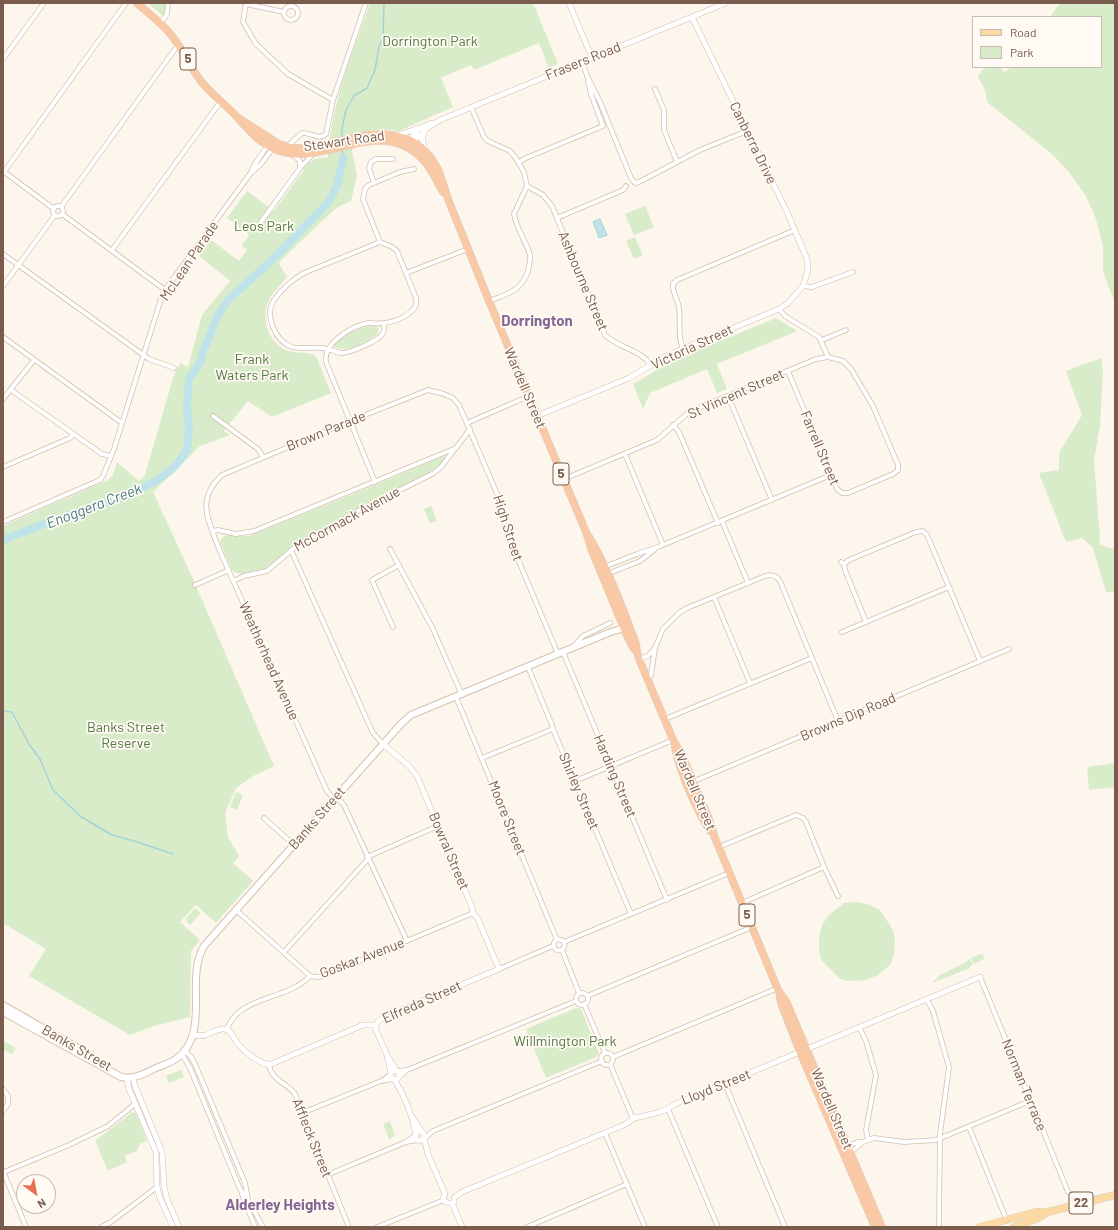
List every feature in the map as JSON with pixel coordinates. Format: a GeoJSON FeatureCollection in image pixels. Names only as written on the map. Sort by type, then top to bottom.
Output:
{"type":"FeatureCollection","features":[{"type":"Feature","properties":{"kind":"highway","name":"Stewart Road"},"geometry":{"type":"LineString","coordinates":[[137,3],[171,35],[200,80],[237,117],[272,145],[292,154],[316,152],[326,147]]}},
{"type":"Feature","properties":{"kind":"highway","name":"Stewart Road"},"geometry":{"type":"LineString","coordinates":[[272,145],[293,148],[326,147],[360,140],[376,134],[392,135],[412,141]]}},
{"type":"Feature","properties":{"kind":"highway","name":"Stewart Road"},"geometry":{"type":"LineString","coordinates":[[360,140],[381,141],[398,144],[407,148]]}},
{"type":"Feature","properties":{"kind":"highway"},"geometry":{"type":"LineString","coordinates":[[407,148],[412,141]]}},
{"type":"Feature","properties":{"kind":"highway","name":"Wardell Street"},"geometry":{"type":"LineString","coordinates":[[412,141],[433,160],[439,171],[448,198],[489,301],[563,479],[586,532],[596,549],[626,625],[632,646],[638,655],[674,741],[681,753],[704,822],[715,838],[779,990],[786,1001],[803,1051],[845,1148],[875,1227]]}},
{"type":"Feature","properties":{"kind":"highway","name":"Wardell Street"},"geometry":{"type":"LineString","coordinates":[[407,148],[417,154],[426,163],[448,198]]}},
{"type":"Feature","properties":{"kind":"highway","name":"Wardell Street"},"geometry":{"type":"LineString","coordinates":[[845,1148],[850,1153],[882,1227]]}},
{"type":"Feature","properties":{"kind":"main road","name":"Banks Street"},"geometry":{"type":"LineString","coordinates":[[3,1012],[116,1074],[130,1077],[171,1062],[183,1053],[191,1043],[194,1036],[197,966],[199,955],[204,946],[383,744],[408,718],[626,625]]}},
{"type":"Feature","properties":{"kind":"main road","name":"Banks Street"},"geometry":{"type":"LineString","coordinates":[[3,1005],[130,1077]]}},
{"type":"Feature","properties":{"kind":"main road","name":"22"},"geometry":{"type":"LineString","coordinates":[[980,1227],[1036,1212],[1048,1212],[1115,1195]]}},
{"type":"Feature","properties":{"kind":"main road","name":"22"},"geometry":{"type":"LineString","coordinates":[[1014,1227],[1038,1218],[1048,1212]]}},
{"type":"Feature","properties":{"kind":"street"},"geometry":{"type":"LineString","coordinates":[[3,59],[44,3]]}},
{"type":"Feature","properties":{"kind":"street"},"geometry":{"type":"LineString","coordinates":[[54,208],[4,171],[126,3]]}},
{"type":"Feature","properties":{"kind":"street"},"geometry":{"type":"LineString","coordinates":[[160,24],[167,14],[168,3]]}},
{"type":"Feature","properties":{"kind":"street"},"geometry":{"type":"LineString","coordinates":[[284,12],[246,3],[243,22],[256,44],[288,74],[333,100]]}},
{"type":"Feature","properties":{"kind":"street"},"geometry":{"type":"LineString","coordinates":[[285,146],[291,143],[301,133],[306,132],[318,137],[324,136],[333,100],[366,3]]}},
{"type":"Feature","properties":{"kind":"street"},"geometry":{"type":"LineString","coordinates":[[569,3],[592,58]]}},
{"type":"Feature","properties":{"kind":"street","name":"Frasers Road"},"geometry":{"type":"LineString","coordinates":[[412,141],[415,132],[424,125],[471,108],[726,3]]}},
{"type":"Feature","properties":{"kind":"street","name":"Canberra Drive"},"geometry":{"type":"LineString","coordinates":[[692,17],[795,230],[808,259],[808,270]]}},
{"type":"Feature","properties":{"kind":"street"},"geometry":{"type":"LineString","coordinates":[[61,207],[178,45]]}},
{"type":"Feature","properties":{"kind":"street"},"geometry":{"type":"LineString","coordinates":[[519,162],[603,126],[591,94],[588,78],[582,62]]}},
{"type":"Feature","properties":{"kind":"street"},"geometry":{"type":"LineString","coordinates":[[588,78],[596,91],[634,182],[638,183],[700,150],[748,131]]}},
{"type":"Feature","properties":{"kind":"street"},"geometry":{"type":"LineString","coordinates":[[655,90],[664,110],[664,130],[677,162]]}},
{"type":"Feature","properties":{"kind":"street"},"geometry":{"type":"LineString","coordinates":[[112,250],[221,101]]}},
{"type":"Feature","properties":{"kind":"street"},"geometry":{"type":"LineString","coordinates":[[471,108],[484,137],[488,141],[510,151],[519,162],[524,172],[527,186],[514,214],[530,256],[528,269],[524,280],[519,287],[514,291],[489,301]]}},
{"type":"Feature","properties":{"kind":"street","name":"Frasers Road"},"geometry":{"type":"LineString","coordinates":[[412,141],[431,125],[440,120]]}},
{"type":"Feature","properties":{"kind":"street"},"geometry":{"type":"LineString","coordinates":[[392,135],[404,134],[424,125]]}},
{"type":"Feature","properties":{"kind":"street"},"geometry":{"type":"LineString","coordinates":[[426,153],[422,138],[424,132],[431,125]]}},
{"type":"Feature","properties":{"kind":"street"},"geometry":{"type":"LineString","coordinates":[[298,136],[298,142],[306,148]]}},
{"type":"Feature","properties":{"kind":"street","name":"McLean Parade"},"geometry":{"type":"LineString","coordinates":[[3,522],[100,480],[105,472],[111,456],[161,300],[166,290],[250,174],[262,162],[272,145]]}},
{"type":"Feature","properties":{"kind":"street"},"geometry":{"type":"LineString","coordinates":[[261,222],[300,168],[316,152]]}},
{"type":"Feature","properties":{"kind":"street"},"geometry":{"type":"LineString","coordinates":[[292,154],[300,161],[300,168]]}},
{"type":"Feature","properties":{"kind":"street"},"geometry":{"type":"LineString","coordinates":[[374,183],[369,169],[370,162],[376,159],[393,159]]}},
{"type":"Feature","properties":{"kind":"street"},"geometry":{"type":"LineString","coordinates":[[375,482],[326,361],[329,349],[337,338],[345,333],[366,324],[384,323],[408,314],[416,307],[417,300],[395,249],[380,242],[363,199],[365,189],[369,185],[400,172],[414,169]]}},
{"type":"Feature","properties":{"kind":"street","name":"Ashbourne Street"},"geometry":{"type":"LineString","coordinates":[[527,186],[543,195],[552,206],[605,335],[610,340],[644,356],[651,365]]}},
{"type":"Feature","properties":{"kind":"street"},"geometry":{"type":"LineString","coordinates":[[557,218],[623,190],[626,186]]}},
{"type":"Feature","properties":{"kind":"street"},"geometry":{"type":"LineString","coordinates":[[54,208],[57,206],[61,207]]}},
{"type":"Feature","properties":{"kind":"street"},"geometry":{"type":"LineString","coordinates":[[61,207],[63,211],[62,214]]}},
{"type":"Feature","properties":{"kind":"street"},"geometry":{"type":"LineString","coordinates":[[54,208],[53,212],[55,215]]}},
{"type":"Feature","properties":{"kind":"street"},"geometry":{"type":"LineString","coordinates":[[62,214],[166,290]]}},
{"type":"Feature","properties":{"kind":"street"},"geometry":{"type":"LineString","coordinates":[[55,215],[59,216],[62,214]]}},
{"type":"Feature","properties":{"kind":"street"},"geometry":{"type":"LineString","coordinates":[[3,286],[55,215]]}},
{"type":"Feature","properties":{"kind":"street"},"geometry":{"type":"LineString","coordinates":[[683,349],[680,341],[679,309],[673,292],[673,284],[677,280],[795,230]]}},
{"type":"Feature","properties":{"kind":"street"},"geometry":{"type":"LineString","coordinates":[[380,242],[304,273],[293,281],[273,301],[271,312],[272,324],[278,337],[293,348],[315,347],[329,349],[339,353],[347,352],[374,341],[383,333],[384,323]]}},
{"type":"Feature","properties":{"kind":"street"},"geometry":{"type":"LineString","coordinates":[[406,273],[468,248]]}},
{"type":"Feature","properties":{"kind":"street"},"geometry":{"type":"LineString","coordinates":[[3,254],[144,356],[174,368]]}},
{"type":"Feature","properties":{"kind":"street","name":"Victoria Street"},"geometry":{"type":"LineString","coordinates":[[537,416],[629,378],[668,355],[779,309],[788,303],[803,286],[808,270]]}},
{"type":"Feature","properties":{"kind":"street"},"geometry":{"type":"LineString","coordinates":[[803,286],[812,287],[853,272]]}},
{"type":"Feature","properties":{"kind":"street"},"geometry":{"type":"LineString","coordinates":[[779,309],[784,316],[818,336],[822,340],[828,357]]}},
{"type":"Feature","properties":{"kind":"street"},"geometry":{"type":"LineString","coordinates":[[822,340],[846,330]]}},
{"type":"Feature","properties":{"kind":"street"},"geometry":{"type":"LineString","coordinates":[[3,337],[122,423]]}},
{"type":"Feature","properties":{"kind":"street","name":"St Vincent Street"},"geometry":{"type":"LineString","coordinates":[[563,479],[658,440],[689,412],[820,358],[828,357]]}},
{"type":"Feature","properties":{"kind":"street","name":"Farrell Street"},"geometry":{"type":"LineString","coordinates":[[788,371],[831,475],[839,491],[846,494],[893,474],[897,471],[898,466],[875,409],[851,370],[843,361],[828,357]]}},
{"type":"Feature","properties":{"kind":"street"},"geometry":{"type":"LineString","coordinates":[[3,399],[34,360]]}},
{"type":"Feature","properties":{"kind":"street"},"geometry":{"type":"LineString","coordinates":[[11,390],[102,454],[111,456]]}},
{"type":"Feature","properties":{"kind":"street","name":"Brown Parade"},"geometry":{"type":"LineString","coordinates":[[208,520],[206,501],[212,484],[222,475],[428,390],[441,392],[453,398],[459,405],[468,423]]}},
{"type":"Feature","properties":{"kind":"street"},"geometry":{"type":"LineString","coordinates":[[468,423],[529,396]]}},
{"type":"Feature","properties":{"kind":"street"},"geometry":{"type":"LineString","coordinates":[[728,396],[772,500]]}},
{"type":"Feature","properties":{"kind":"street"},"geometry":{"type":"LineString","coordinates":[[213,416],[258,449],[263,457]]}},
{"type":"Feature","properties":{"kind":"street","name":"High Street"},"geometry":{"type":"LineString","coordinates":[[468,423],[498,496],[506,531],[560,653]]}},
{"type":"Feature","properties":{"kind":"street"},"geometry":{"type":"LineString","coordinates":[[674,425],[748,583]]}},
{"type":"Feature","properties":{"kind":"street","name":"McCormack Avenue"},"geometry":{"type":"LineString","coordinates":[[233,581],[243,576],[267,571],[300,543],[324,532],[356,512],[434,473],[442,466],[470,430]]}},
{"type":"Feature","properties":{"kind":"street"},"geometry":{"type":"LineString","coordinates":[[3,467],[70,438],[74,434]]}},
{"type":"Feature","properties":{"kind":"street","name":"McCormack Avenue"},"geometry":{"type":"LineString","coordinates":[[213,531],[218,530],[236,534],[250,532],[456,448]]}},
{"type":"Feature","properties":{"kind":"street"},"geometry":{"type":"LineString","coordinates":[[624,454],[663,545]]}},
{"type":"Feature","properties":{"kind":"street"},"geometry":{"type":"LineString","coordinates":[[604,572],[643,559],[663,545],[831,475]]}},
{"type":"Feature","properties":{"kind":"street","name":"Weatherhead Avenue"},"geometry":{"type":"LineString","coordinates":[[208,520],[233,581],[327,791],[344,805],[406,941]]}},
{"type":"Feature","properties":{"kind":"street"},"geometry":{"type":"LineString","coordinates":[[866,622],[842,563],[910,534],[923,531],[927,535],[980,661]]}},
{"type":"Feature","properties":{"kind":"street"},"geometry":{"type":"LineString","coordinates":[[604,572],[637,554],[658,548]]}},
{"type":"Feature","properties":{"kind":"street","name":"Moore Street"},"geometry":{"type":"LineString","coordinates":[[390,549],[434,629],[482,758],[557,940]]}},
{"type":"Feature","properties":{"kind":"street"},"geometry":{"type":"LineString","coordinates":[[291,550],[373,733],[383,744]]}},
{"type":"Feature","properties":{"kind":"street"},"geometry":{"type":"LineString","coordinates":[[393,627],[372,580],[399,565]]}},
{"type":"Feature","properties":{"kind":"street"},"geometry":{"type":"LineString","coordinates":[[195,585],[229,570]]}},
{"type":"Feature","properties":{"kind":"street"},"geometry":{"type":"LineString","coordinates":[[648,680],[651,675],[655,648],[663,629],[681,612],[767,575],[774,576],[780,582],[838,721]]}},
{"type":"Feature","properties":{"kind":"street"},"geometry":{"type":"LineString","coordinates":[[842,632],[949,587]]}},
{"type":"Feature","properties":{"kind":"street"},"geometry":{"type":"LineString","coordinates":[[714,597],[750,684]]}},
{"type":"Feature","properties":{"kind":"street","name":"Banks Street"},"geometry":{"type":"LineString","coordinates":[[572,648],[583,636],[610,623]]}},
{"type":"Feature","properties":{"kind":"street"},"geometry":{"type":"LineString","coordinates":[[638,655],[648,656],[655,648]]}},
{"type":"Feature","properties":{"kind":"street","name":"Browns Dip Road"},"geometry":{"type":"LineString","coordinates":[[690,782],[1009,649]]}},
{"type":"Feature","properties":{"kind":"street","name":"Harding Street"},"geometry":{"type":"LineString","coordinates":[[560,653],[611,766],[667,900]]}},
{"type":"Feature","properties":{"kind":"street"},"geometry":{"type":"LineString","coordinates":[[665,720],[812,658]]}},
{"type":"Feature","properties":{"kind":"street","name":"Shirley Street"},"geometry":{"type":"LineString","coordinates":[[528,667],[552,725],[552,729],[631,914]]}},
{"type":"Feature","properties":{"kind":"street"},"geometry":{"type":"LineString","coordinates":[[482,758],[552,729]]}},
{"type":"Feature","properties":{"kind":"street"},"geometry":{"type":"LineString","coordinates":[[575,781],[674,741]]}},
{"type":"Feature","properties":{"kind":"street","name":"Bowral Street"},"geometry":{"type":"LineString","coordinates":[[383,744],[413,771],[438,826],[472,907],[473,913],[478,919],[499,969]]}},
{"type":"Feature","properties":{"kind":"street"},"geometry":{"type":"LineString","coordinates":[[719,848],[796,815],[803,818],[806,822],[824,867],[838,896]]}},
{"type":"Feature","properties":{"kind":"street"},"geometry":{"type":"LineString","coordinates":[[264,818],[294,845]]}},
{"type":"Feature","properties":{"kind":"street"},"geometry":{"type":"LineString","coordinates":[[284,952],[368,858],[438,826]]}},
{"type":"Feature","properties":{"kind":"street"},"geometry":{"type":"LineString","coordinates":[[742,903],[824,867]]}},
{"type":"Feature","properties":{"kind":"street"},"geometry":{"type":"LineString","coordinates":[[562,950],[557,950],[553,946],[554,942],[560,940],[564,942],[729,873]]}},
{"type":"Feature","properties":{"kind":"street"},"geometry":{"type":"LineString","coordinates":[[236,910],[310,976]]}},
{"type":"Feature","properties":{"kind":"street","name":"Goskar Avenue"},"geometry":{"type":"LineString","coordinates":[[226,1030],[232,1018],[241,1009],[300,985],[310,976],[323,976],[473,913]]}},
{"type":"Feature","properties":{"kind":"street"},"geometry":{"type":"LineString","coordinates":[[587,996],[752,927]]}},
{"type":"Feature","properties":{"kind":"street"},"geometry":{"type":"LineString","coordinates":[[564,942],[564,947],[562,950],[580,993],[587,996]]}},
{"type":"Feature","properties":{"kind":"street","name":"Elfreda Street"},"geometry":{"type":"LineString","coordinates":[[269,1065],[364,1025],[375,1025],[382,1018],[553,946]]}},
{"type":"Feature","properties":{"kind":"street","name":"Lloyd Street"},"geometry":{"type":"LineString","coordinates":[[453,1200],[462,1192],[624,1125],[633,1119],[642,1118],[668,1109],[675,1104],[980,977]]}},
{"type":"Feature","properties":{"kind":"street","name":"Norman Terrace"},"geometry":{"type":"LineString","coordinates":[[980,977],[1068,1192]]}},
{"type":"Feature","properties":{"kind":"street"},"geometry":{"type":"LineString","coordinates":[[613,1057],[779,990]]}},
{"type":"Feature","properties":{"kind":"street"},"geometry":{"type":"LineString","coordinates":[[576,1001],[576,997],[580,993]]}},
{"type":"Feature","properties":{"kind":"street"},"geometry":{"type":"LineString","coordinates":[[584,1004],[588,1000],[587,996]]}},
{"type":"Feature","properties":{"kind":"street"},"geometry":{"type":"LineString","coordinates":[[927,1000],[933,1011],[949,1067],[940,1139],[939,1227]]}},
{"type":"Feature","properties":{"kind":"street"},"geometry":{"type":"LineString","coordinates":[[576,1001],[580,1004],[584,1004]]}},
{"type":"Feature","properties":{"kind":"street"},"geometry":{"type":"LineString","coordinates":[[302,1113],[576,1001]]}},
{"type":"Feature","properties":{"kind":"street"},"geometry":{"type":"LineString","coordinates":[[584,1004],[605,1053]]}},
{"type":"Feature","properties":{"kind":"street"},"geometry":{"type":"LineString","coordinates":[[375,1025],[445,1194],[443,1198],[444,1200]]}},
{"type":"Feature","properties":{"kind":"street"},"geometry":{"type":"LineString","coordinates":[[859,1027],[866,1041],[875,1073],[866,1130],[868,1140]]}},
{"type":"Feature","properties":{"kind":"street"},"geometry":{"type":"LineString","coordinates":[[194,1036],[205,1035],[220,1029],[226,1030]]}},
{"type":"Feature","properties":{"kind":"street","name":"Affleck Street"},"geometry":{"type":"LineString","coordinates":[[226,1030],[231,1033],[237,1043],[261,1063],[269,1065],[270,1072],[295,1094],[349,1227]]}},
{"type":"Feature","properties":{"kind":"street"},"geometry":{"type":"LineString","coordinates":[[183,1053],[191,1057],[196,1066],[245,1183],[248,1200]]}},
{"type":"Feature","properties":{"kind":"street"},"geometry":{"type":"LineString","coordinates":[[183,1053],[240,1189],[254,1227]]}},
{"type":"Feature","properties":{"kind":"street"},"geometry":{"type":"LineString","coordinates":[[605,1053],[611,1054],[613,1057]]}},
{"type":"Feature","properties":{"kind":"street"},"geometry":{"type":"LineString","coordinates":[[602,1061],[601,1057],[605,1053]]}},
{"type":"Feature","properties":{"kind":"street"},"geometry":{"type":"LineString","coordinates":[[610,1064],[613,1062],[613,1057]]}},
{"type":"Feature","properties":{"kind":"street"},"geometry":{"type":"LineString","coordinates":[[602,1061],[605,1064],[610,1064]]}},
{"type":"Feature","properties":{"kind":"street"},"geometry":{"type":"LineString","coordinates":[[327,1175],[602,1061]]}},
{"type":"Feature","properties":{"kind":"street"},"geometry":{"type":"LineString","coordinates":[[190,1068],[193,1064],[196,1066]]}},
{"type":"Feature","properties":{"kind":"street"},"geometry":{"type":"LineString","coordinates":[[610,1064],[633,1119]]}},
{"type":"Feature","properties":{"kind":"street"},"geometry":{"type":"LineString","coordinates":[[130,1077],[138,1092],[162,1152],[164,1186],[167,1199],[180,1227]]}},
{"type":"Feature","properties":{"kind":"street"},"geometry":{"type":"LineString","coordinates":[[130,1077],[131,1094],[156,1152],[157,1187],[160,1198],[173,1227]]}},
{"type":"Feature","properties":{"kind":"street"},"geometry":{"type":"LineString","coordinates":[[725,1084],[785,1227]]}},
{"type":"Feature","properties":{"kind":"street"},"geometry":{"type":"LineString","coordinates":[[3,1089],[8,1096],[8,1104],[3,1111]]}},
{"type":"Feature","properties":{"kind":"street"},"geometry":{"type":"LineString","coordinates":[[131,1094],[133,1090],[138,1092]]}},
{"type":"Feature","properties":{"kind":"street"},"geometry":{"type":"LineString","coordinates":[[845,1148],[858,1142],[878,1138],[904,1142],[940,1139],[1030,1101]]}},
{"type":"Feature","properties":{"kind":"street"},"geometry":{"type":"LineString","coordinates":[[26,1227],[3,1172],[70,1145],[107,1127],[135,1104]]}},
{"type":"Feature","properties":{"kind":"street"},"geometry":{"type":"LineString","coordinates":[[668,1109],[718,1227]]}},
{"type":"Feature","properties":{"kind":"street"},"geometry":{"type":"LineString","coordinates":[[969,1127],[1007,1221]]}},
{"type":"Feature","properties":{"kind":"street"},"geometry":{"type":"LineString","coordinates":[[605,1133],[645,1227]]}},
{"type":"Feature","properties":{"kind":"street"},"geometry":{"type":"LineString","coordinates":[[850,1153],[863,1142]]}},
{"type":"Feature","properties":{"kind":"street"},"geometry":{"type":"LineString","coordinates":[[527,1227],[627,1184]]}},
{"type":"Feature","properties":{"kind":"street"},"geometry":{"type":"LineString","coordinates":[[102,1227],[111,1222],[157,1187]]}},
{"type":"Feature","properties":{"kind":"street"},"geometry":{"type":"LineString","coordinates":[[240,1189],[263,1227]]}},
{"type":"Feature","properties":{"kind":"street"},"geometry":{"type":"LineString","coordinates":[[445,1194],[449,1194],[453,1200],[462,1227]]}},
{"type":"Feature","properties":{"kind":"street"},"geometry":{"type":"LineString","coordinates":[[379,1227],[385,1226],[444,1200],[447,1203],[453,1200]]}},
{"type":"Feature","properties":{"kind":"green space"},"geometry":{"type":"Polygon","coordinates":[[[148,3],[166,3],[166,11],[163,16],[148,3]]]}},
{"type":"Feature","properties":{"kind":"green space","name":"Banks Street Reserve"},"geometry":{"type":"Polygon","coordinates":[[[370,3],[533,3],[558,64],[549,68],[539,43],[474,70],[471,65],[441,78],[453,107],[399,131],[381,129],[354,134],[352,150],[357,176],[351,201],[336,208],[281,260],[279,264],[287,277],[271,296],[266,309],[266,324],[272,338],[282,348],[289,351],[316,356],[331,393],[272,417],[248,401],[224,431],[230,435],[200,446],[153,492],[193,579],[274,766],[255,775],[236,788],[225,813],[228,837],[239,856],[233,863],[253,881],[216,923],[196,905],[180,922],[200,940],[191,951],[190,1017],[157,1025],[130,1035],[29,976],[46,949],[3,923],[3,526],[108,480],[113,475],[117,462],[139,481],[145,475],[173,378],[180,363],[188,367],[202,315],[230,281],[199,256],[211,240],[239,261],[247,250],[242,246],[249,235],[227,218],[247,191],[274,211],[308,164],[315,159],[328,157],[333,117],[338,98],[370,3]]]}},
{"type":"Feature","properties":{"kind":"green space"},"geometry":{"type":"Polygon","coordinates":[[[1060,3],[1115,3],[1115,303],[1103,272],[1103,246],[1096,219],[1086,196],[1068,171],[1052,154],[987,102],[985,90],[978,77],[984,69],[987,68],[1001,68],[1004,72],[1010,68],[1102,68],[1102,16],[1051,16],[1060,3]]]}},
{"type":"Feature","properties":{"kind":"green space"},"geometry":{"type":"Polygon","coordinates":[[[645,206],[654,227],[634,235],[625,214],[645,206]]]}},
{"type":"Feature","properties":{"kind":"green space"},"geometry":{"type":"Polygon","coordinates":[[[635,237],[643,255],[634,259],[626,241],[635,237]]]}},
{"type":"Feature","properties":{"kind":"green space"},"geometry":{"type":"Polygon","coordinates":[[[776,318],[797,331],[717,364],[727,389],[717,393],[707,369],[650,393],[643,409],[633,384],[676,359],[776,318]]]}},
{"type":"Feature","properties":{"kind":"green space"},"geometry":{"type":"Polygon","coordinates":[[[373,325],[378,327],[379,331],[371,339],[351,348],[339,349],[335,347],[338,340],[347,334],[357,329],[373,325]]]}},
{"type":"Feature","properties":{"kind":"green space"},"geometry":{"type":"Polygon","coordinates":[[[1101,358],[1103,372],[1100,424],[1094,460],[1100,540],[1099,544],[1109,548],[1115,548],[1114,592],[1106,592],[1093,548],[1082,538],[1066,542],[1039,473],[1059,470],[1059,453],[1082,415],[1066,371],[1101,358]]]}},
{"type":"Feature","properties":{"kind":"green space"},"geometry":{"type":"Polygon","coordinates":[[[443,456],[445,457],[441,464],[428,473],[299,541],[267,568],[244,574],[239,574],[232,570],[220,543],[221,539],[227,535],[249,536],[371,487],[443,456]]]}},
{"type":"Feature","properties":{"kind":"green space"},"geometry":{"type":"Polygon","coordinates":[[[431,506],[437,521],[430,523],[424,509],[431,506]]]}},
{"type":"Feature","properties":{"kind":"green space"},"geometry":{"type":"Polygon","coordinates":[[[1115,763],[1115,787],[1089,790],[1087,767],[1115,763]]]}},
{"type":"Feature","properties":{"kind":"green space"},"geometry":{"type":"Polygon","coordinates":[[[236,792],[243,795],[237,810],[230,807],[236,792]]]}},
{"type":"Feature","properties":{"kind":"green space"},"geometry":{"type":"Polygon","coordinates":[[[856,902],[867,904],[880,910],[893,930],[895,941],[894,953],[891,964],[878,975],[866,980],[846,981],[839,978],[822,961],[819,950],[819,938],[822,925],[829,915],[844,903],[856,902]]]}},
{"type":"Feature","properties":{"kind":"green space"},"geometry":{"type":"Polygon","coordinates":[[[195,908],[201,913],[190,925],[185,920],[195,908]]]}},
{"type":"Feature","properties":{"kind":"green space"},"geometry":{"type":"Polygon","coordinates":[[[981,954],[983,955],[984,959],[974,964],[971,958],[981,954]]]}},
{"type":"Feature","properties":{"kind":"green space"},"geometry":{"type":"Polygon","coordinates":[[[970,959],[973,965],[970,966],[970,968],[932,983],[940,975],[970,959]]]}},
{"type":"Feature","properties":{"kind":"green space","name":"Willmington Park"},"geometry":{"type":"Polygon","coordinates":[[[576,1008],[581,1009],[582,1011],[599,1054],[596,1057],[546,1078],[526,1029],[576,1008]]]}},
{"type":"Feature","properties":{"kind":"green space"},"geometry":{"type":"Polygon","coordinates":[[[3,1041],[16,1048],[12,1054],[3,1050],[3,1041]]]}},
{"type":"Feature","properties":{"kind":"green space"},"geometry":{"type":"Polygon","coordinates":[[[181,1070],[184,1077],[169,1083],[166,1076],[181,1070]]]}},
{"type":"Feature","properties":{"kind":"green space"},"geometry":{"type":"Polygon","coordinates":[[[133,1112],[136,1113],[147,1141],[140,1144],[137,1151],[125,1156],[127,1162],[108,1171],[95,1141],[133,1112]]]}},
{"type":"Feature","properties":{"kind":"green space"},"geometry":{"type":"Polygon","coordinates":[[[390,1121],[395,1136],[389,1139],[383,1124],[390,1121]]]}},
{"type":"Feature","properties":{"kind":"water"},"geometry":{"type":"Polygon","coordinates":[[[600,219],[607,235],[599,238],[593,222],[600,219]]]}},
{"type":"Feature","properties":{"kind":"waterway","name":"Enoggera Creek"},"geometry":{"type":"LineString","coordinates":[[342,138],[342,129],[346,110],[354,96],[367,88],[375,70],[379,47],[383,38],[384,3]]}},
{"type":"Feature","properties":{"kind":"waterway","name":"Enoggera Creek"},"geometry":{"type":"LineString","coordinates":[[342,148],[343,158]]}},
{"type":"Feature","properties":{"kind":"waterway","name":"Enoggera Creek"},"geometry":{"type":"LineString","coordinates":[[3,540],[44,524],[129,495],[159,479],[172,469],[181,459],[187,450],[189,427],[187,407],[189,379],[200,363],[217,317],[227,301],[270,262],[327,204],[336,188],[343,158]]}},
{"type":"Feature","properties":{"kind":"waterway"},"geometry":{"type":"LineString","coordinates":[[3,711],[12,712],[29,744],[40,759],[53,790],[80,816],[112,835],[173,854]]}},
{"type":"Feature","properties":{"kind":"district","name":"Dorrington"},"geometry":{"type":"Point","coordinates":[537,321]}},
{"type":"Feature","properties":{"kind":"district","name":"Alderley Heights"},"geometry":{"type":"Point","coordinates":[280,1205]}},
{"type":"Feature","properties":{"kind":"park label","name":"Dorrington Park"},"geometry":{"type":"Point","coordinates":[430,41]}},
{"type":"Feature","properties":{"kind":"park label","name":"Leos Park"},"geometry":{"type":"Point","coordinates":[264,226]}},
{"type":"Feature","properties":{"kind":"park label","name":"Frank Waters Park"},"geometry":{"type":"Point","coordinates":[252,368]}}]}
